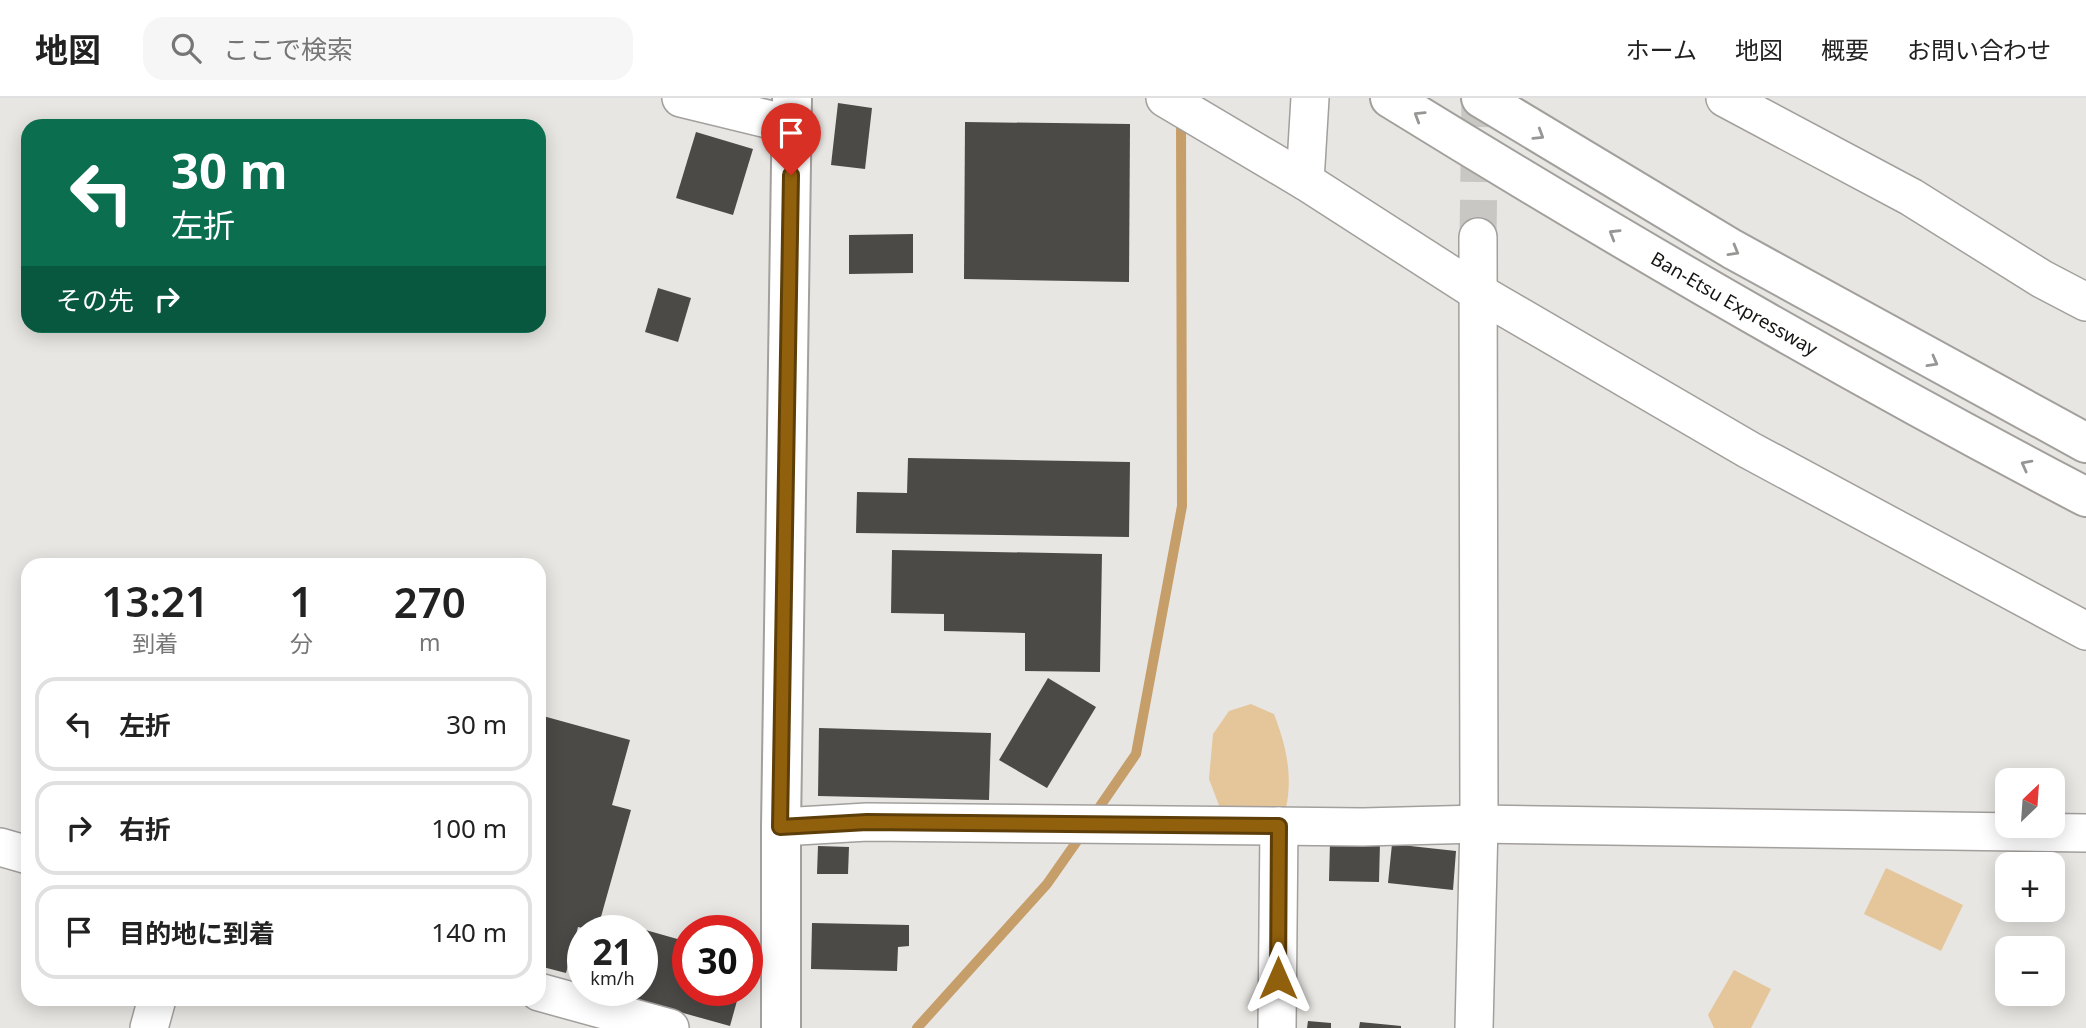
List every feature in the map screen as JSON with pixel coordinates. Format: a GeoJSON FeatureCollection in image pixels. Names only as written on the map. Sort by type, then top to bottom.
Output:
{"type":"FeatureCollection","features":[{"type":"Feature","properties":{"kind":"main road","name":"Ban-Etsu Expressway"},"geometry":{"type":"LineString","coordinates":[[1390,98],[1713,293],[1943,422],[2086,497]]}},
{"type":"Feature","properties":{"kind":"main road"},"geometry":{"type":"LineString","coordinates":[[1481,98],[1732,249],[2086,443]]}},
{"type":"Feature","properties":{"kind":"main road"},"geometry":{"type":"LineString","coordinates":[[781,1028],[780,827],[792,111]]}},
{"type":"Feature","properties":{"kind":"street"},"geometry":{"type":"LineString","coordinates":[[681,98],[792,111]]}},
{"type":"Feature","properties":{"kind":"street"},"geometry":{"type":"LineString","coordinates":[[1165,98],[1305,181],[1476,291],[1749,450],[2086,631]]}},
{"type":"Feature","properties":{"kind":"street"},"geometry":{"type":"LineString","coordinates":[[1305,181],[1310,98]]}},
{"type":"Feature","properties":{"kind":"street"},"geometry":{"type":"LineString","coordinates":[[1725,98],[1911,197],[2042,279],[2086,302]]}},
{"type":"Feature","properties":{"kind":"street"},"geometry":{"type":"LineString","coordinates":[[1474,1028],[1479,824],[1478,237]]}},
{"type":"Feature","properties":{"kind":"street"},"geometry":{"type":"LineString","coordinates":[[780,827],[867,822],[1279,826],[1479,824],[2086,833]]}},
{"type":"Feature","properties":{"kind":"street"},"geometry":{"type":"LineString","coordinates":[[1277,1028],[1279,826]]}},
{"type":"Feature","properties":{"kind":"street"},"geometry":{"type":"LineString","coordinates":[[0,848],[21,853]]}},
{"type":"Feature","properties":{"kind":"street"},"geometry":{"type":"LineString","coordinates":[[546,994],[670,1028]]}},
{"type":"Feature","properties":{"kind":"street"},"geometry":{"type":"LineString","coordinates":[[149,1028],[155,1006]]}},
{"type":"Feature","properties":{"kind":"shaded area"},"geometry":{"type":"Polygon","coordinates":[[[1251,704],[1274,714],[1285,749],[1288,772],[1286,808],[1220,808],[1209,779],[1213,734],[1229,711],[1251,704]]]}},
{"type":"Feature","properties":{"kind":"shaded area"},"geometry":{"type":"Polygon","coordinates":[[[1886,868],[1963,905],[1941,951],[1864,914],[1886,868]]]}},
{"type":"Feature","properties":{"kind":"shaded area"},"geometry":{"type":"Polygon","coordinates":[[[1734,970],[1771,989],[1751,1028],[1714,1028],[1708,1015],[1734,970]]]}},
{"type":"Feature","properties":{"kind":"building"},"geometry":{"type":"Polygon","coordinates":[[[838,103],[872,108],[865,169],[831,165],[838,103]]]}},
{"type":"Feature","properties":{"kind":"building"},"geometry":{"type":"Polygon","coordinates":[[[965,122],[1130,124],[1129,282],[964,279],[965,122]]]}},
{"type":"Feature","properties":{"kind":"building"},"geometry":{"type":"Polygon","coordinates":[[[696,132],[753,149],[733,215],[676,198],[696,132]]]}},
{"type":"Feature","properties":{"kind":"building"},"geometry":{"type":"Polygon","coordinates":[[[913,234],[913,273],[849,274],[849,235],[913,234]]]}},
{"type":"Feature","properties":{"kind":"building"},"geometry":{"type":"Polygon","coordinates":[[[658,288],[691,298],[678,342],[645,332],[658,288]]]}},
{"type":"Feature","properties":{"kind":"building"},"geometry":{"type":"Polygon","coordinates":[[[908,458],[1130,462],[1129,537],[856,533],[857,492],[907,493],[908,458]]]}},
{"type":"Feature","properties":{"kind":"building"},"geometry":{"type":"Polygon","coordinates":[[[892,550],[1102,554],[1100,672],[1025,671],[1025,633],[944,631],[944,614],[891,613],[892,550]]]}},
{"type":"Feature","properties":{"kind":"building"},"geometry":{"type":"Polygon","coordinates":[[[1048,678],[1096,707],[1047,788],[999,760],[1048,678]]]}},
{"type":"Feature","properties":{"kind":"building"},"geometry":{"type":"Polygon","coordinates":[[[546,717],[630,740],[612,805],[631,810],[601,915],[567,915],[566,973],[546,968],[546,717]]]}},
{"type":"Feature","properties":{"kind":"building"},"geometry":{"type":"Polygon","coordinates":[[[819,728],[991,733],[989,800],[818,796],[819,728]]]}},
{"type":"Feature","properties":{"kind":"building"},"geometry":{"type":"Polygon","coordinates":[[[1330,842],[1380,843],[1379,882],[1329,881],[1330,842]]]}},
{"type":"Feature","properties":{"kind":"building"},"geometry":{"type":"Polygon","coordinates":[[[1392,844],[1456,851],[1453,890],[1388,883],[1392,844]]]}},
{"type":"Feature","properties":{"kind":"building"},"geometry":{"type":"Polygon","coordinates":[[[818,846],[849,847],[848,874],[817,874],[818,846]]]}},
{"type":"Feature","properties":{"kind":"building"},"geometry":{"type":"Polygon","coordinates":[[[812,923],[909,925],[909,946],[898,947],[897,971],[811,969],[812,923]]]}},
{"type":"Feature","properties":{"kind":"building"},"geometry":{"type":"Polygon","coordinates":[[[658,934],[672,937],[672,1006],[736,1006],[730,1026],[658,1006],[658,934]]]}},
{"type":"Feature","properties":{"kind":"building"},"geometry":{"type":"Polygon","coordinates":[[[1308,1021],[1331,1023],[1331,1028],[1307,1028],[1308,1021]]]}},
{"type":"Feature","properties":{"kind":"building"},"geometry":{"type":"Polygon","coordinates":[[[1360,1022],[1401,1026],[1401,1028],[1359,1028],[1360,1022]]]}},
{"type":"Feature","properties":{"kind":"waterway"},"geometry":{"type":"LineString","coordinates":[[1094,815],[1136,754],[1182,506],[1181,116]]}},
{"type":"Feature","properties":{"kind":"waterway"},"geometry":{"type":"LineString","coordinates":[[917,1028],[1047,884],[1082,834]]}},
{"type":"Feature","properties":{"kind":"tunnel"},"geometry":{"type":"LineString","coordinates":[[1478,237],[1480,98]]}},
{"type":"Feature","properties":{"kind":"route"},"geometry":{"type":"LineString","coordinates":[[791,175],[780,827],[867,822],[1279,826],[1278,978]]}}]}
